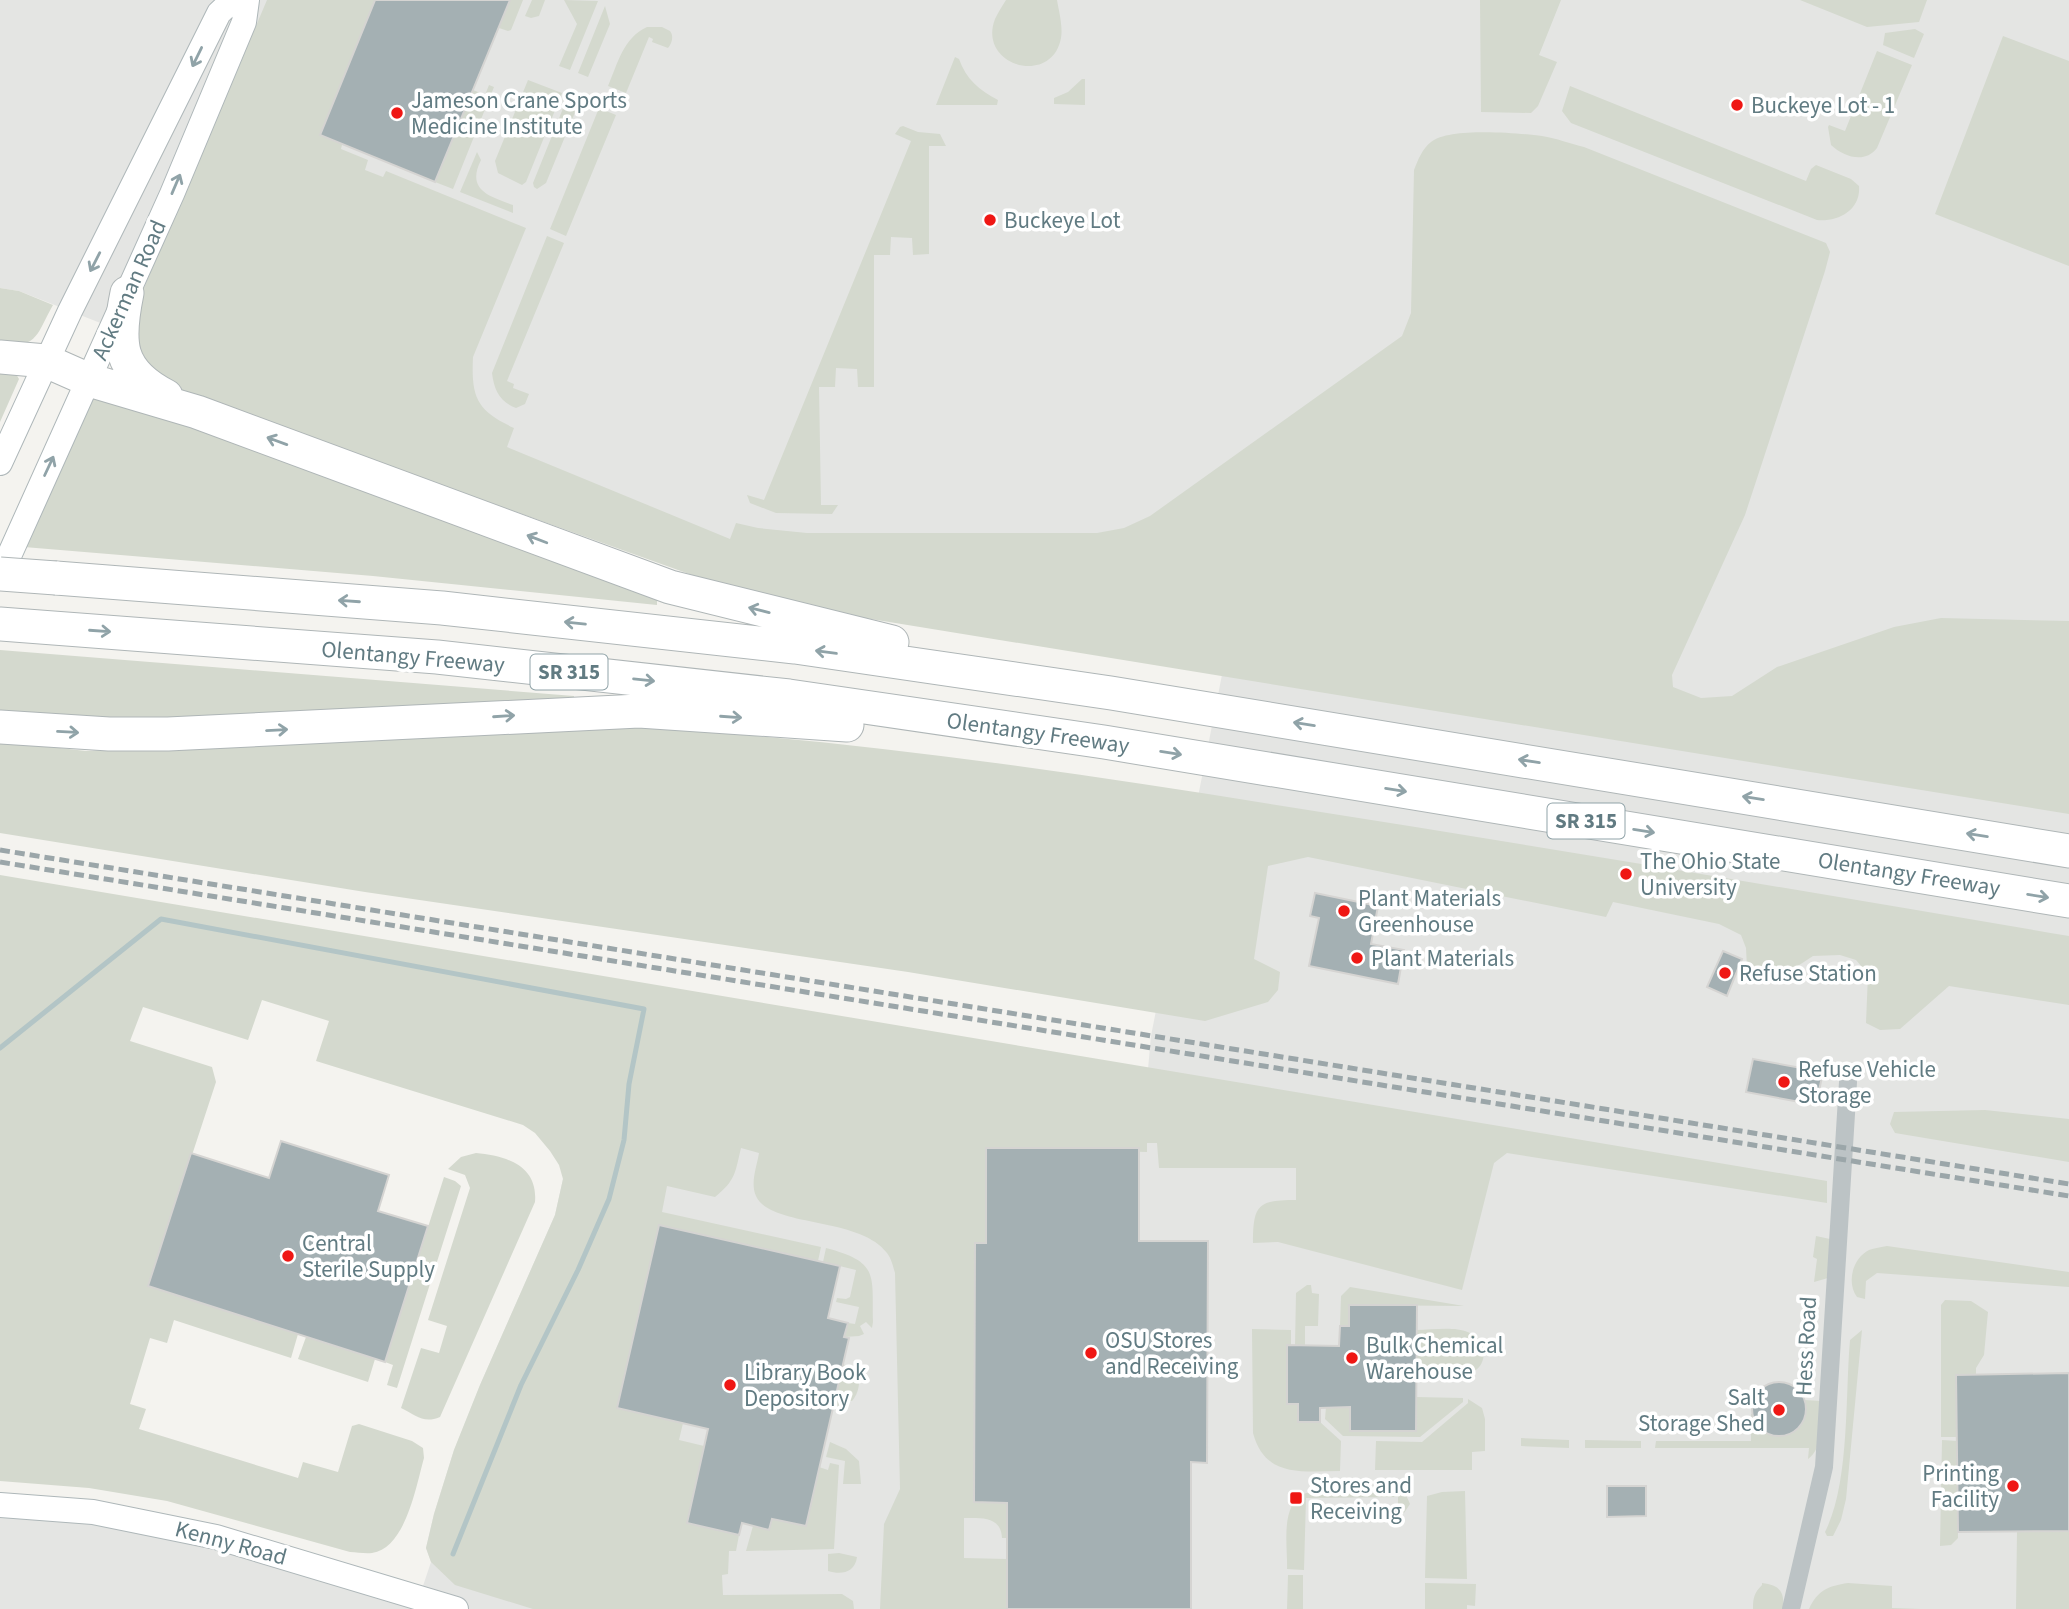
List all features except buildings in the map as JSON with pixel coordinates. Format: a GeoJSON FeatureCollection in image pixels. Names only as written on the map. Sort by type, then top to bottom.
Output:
{"type":"FeatureCollection","features":[{"type":"Feature","properties":{"kind":"highway"},"geometry":{"type":"LineString","coordinates":[[127,293],[121,325],[121,349],[131,368],[144,382],[197,412]]}},
{"type":"Feature","properties":{"kind":"highway"},"geometry":{"type":"LineString","coordinates":[[0,357],[46,361],[89,380],[197,412],[670,587],[1111,693]]}},
{"type":"Feature","properties":{"kind":"highway","name":"SR 315"},"geometry":{"type":"LineString","coordinates":[[0,575],[442,608],[795,647],[1111,693],[2069,850]]}},
{"type":"Feature","properties":{"kind":"highway","name":"Olentangy Freeway"},"geometry":{"type":"LineString","coordinates":[[16,625],[437,657],[789,696],[1104,742],[2069,901]]}},
{"type":"Feature","properties":{"kind":"highway"},"geometry":{"type":"LineString","coordinates":[[0,727],[109,734],[168,734],[639,711],[1104,742]]}},
{"type":"Feature","properties":{"kind":"main road","name":"Ackerman Road"},"geometry":{"type":"LineString","coordinates":[[0,463],[46,361],[219,13],[233,0]]}},
{"type":"Feature","properties":{"kind":"main road","name":"Ackerman Road"},"geometry":{"type":"LineString","coordinates":[[0,575],[89,380],[244,22],[247,0]]}},
{"type":"Feature","properties":{"kind":"main road","name":"Kenny Road"},"geometry":{"type":"LineString","coordinates":[[0,1505],[93,1512],[216,1537],[456,1609]]}},
{"type":"Feature","properties":{"kind":"street","name":"Hess Road"},"geometry":{"type":"LineString","coordinates":[[1791,1609],[1825,1467],[1848,1082]]}},
{"type":"Feature","properties":{"kind":"shaded area","name":"The Ohio State University"},"geometry":{"type":"Polygon","coordinates":[[[0,0],[2069,0],[2069,1609],[0,1609],[0,1505],[93,1512],[419,1598],[431,1562],[426,1548],[434,1514],[454,1450],[555,1215],[611,1010],[1147,1080],[1151,1036],[1231,629],[748,565],[19,291],[0,288],[0,0]]]}},
{"type":"Feature","properties":{"kind":"shaded area"},"geometry":{"type":"Polygon","coordinates":[[[267,0],[376,0],[341,149],[368,160],[365,170],[383,177],[386,171],[526,228],[473,357],[473,383],[479,402],[492,416],[514,428],[507,447],[730,539],[736,523],[807,533],[1097,533],[1124,528],[1150,516],[1402,336],[1411,313],[1414,170],[1425,148],[1440,137],[1484,132],[1531,135],[1584,147],[1826,243],[1830,252],[1825,271],[1745,515],[1672,675],[1673,687],[1701,698],[1732,696],[1777,667],[1894,627],[1941,618],[2069,621],[2069,814],[834,613],[717,584],[160,384],[131,335],[140,297],[267,0]]]}},
{"type":"Feature","properties":{"kind":"shaded area"},"geometry":{"type":"Polygon","coordinates":[[[510,0],[523,0],[511,30],[508,31],[499,28],[510,0]]]}},
{"type":"Feature","properties":{"kind":"shaded area"},"geometry":{"type":"Polygon","coordinates":[[[532,0],[545,0],[539,16],[531,18],[525,16],[532,0]]]}},
{"type":"Feature","properties":{"kind":"shaded area"},"geometry":{"type":"Polygon","coordinates":[[[564,0],[598,1],[570,70],[559,66],[577,24],[564,0]]]}},
{"type":"Feature","properties":{"kind":"shaded area"},"geometry":{"type":"Polygon","coordinates":[[[1006,0],[1057,0],[1061,38],[1055,53],[1044,62],[1031,66],[1018,64],[1006,59],[996,49],[992,35],[995,19],[1006,0]]]}},
{"type":"Feature","properties":{"kind":"shaded area"},"geometry":{"type":"Polygon","coordinates":[[[1480,0],[1561,0],[1539,55],[1557,62],[1538,106],[1531,113],[1481,112],[1480,0]]]}},
{"type":"Feature","properties":{"kind":"shaded area"},"geometry":{"type":"Polygon","coordinates":[[[1800,0],[1927,0],[1919,22],[1867,27],[1800,0]]]}},
{"type":"Feature","properties":{"kind":"shaded area"},"geometry":{"type":"Polygon","coordinates":[[[605,6],[610,24],[588,77],[578,73],[605,6]]]}},
{"type":"Feature","properties":{"kind":"shaded area"},"geometry":{"type":"Polygon","coordinates":[[[647,27],[662,27],[670,31],[672,37],[668,48],[652,42],[653,39],[649,37],[626,93],[608,86],[627,44],[647,27]]]}},
{"type":"Feature","properties":{"kind":"shaded area"},"geometry":{"type":"Polygon","coordinates":[[[1915,29],[1924,34],[1914,58],[1883,45],[1885,33],[1915,29]]]}},
{"type":"Feature","properties":{"kind":"shaded area"},"geometry":{"type":"Polygon","coordinates":[[[2003,36],[2069,61],[2069,266],[1935,214],[2003,36]]]}},
{"type":"Feature","properties":{"kind":"shaded area"},"geometry":{"type":"Polygon","coordinates":[[[1877,51],[1912,65],[1877,148],[1867,156],[1854,157],[1831,145],[1828,127],[1829,125],[1845,131],[1877,51]]]}},
{"type":"Feature","properties":{"kind":"shaded area"},"geometry":{"type":"Polygon","coordinates":[[[955,57],[974,83],[998,100],[997,105],[936,105],[955,57]]]}},
{"type":"Feature","properties":{"kind":"shaded area"},"geometry":{"type":"Polygon","coordinates":[[[1085,79],[1085,105],[1054,104],[1054,98],[1068,92],[1085,79]]]}},
{"type":"Feature","properties":{"kind":"shaded area"},"geometry":{"type":"Polygon","coordinates":[[[528,80],[562,93],[526,182],[522,185],[498,173],[495,161],[528,80]]]}},
{"type":"Feature","properties":{"kind":"shaded area"},"geometry":{"type":"Polygon","coordinates":[[[489,85],[494,87],[453,189],[435,182],[473,90],[485,95],[489,85]]]}},
{"type":"Feature","properties":{"kind":"shaded area"},"geometry":{"type":"Polygon","coordinates":[[[1570,86],[1806,181],[1811,169],[1816,165],[1851,179],[1859,186],[1856,202],[1847,213],[1833,219],[1817,220],[1571,123],[1562,111],[1570,86]]]}},
{"type":"Feature","properties":{"kind":"shaded area"},"geometry":{"type":"Polygon","coordinates":[[[568,96],[580,100],[546,183],[537,189],[533,183],[568,96]]]}},
{"type":"Feature","properties":{"kind":"shaded area"},"geometry":{"type":"Polygon","coordinates":[[[599,108],[616,115],[566,236],[550,229],[599,108]]]}},
{"type":"Feature","properties":{"kind":"shaded area"},"geometry":{"type":"Polygon","coordinates":[[[903,126],[918,132],[940,134],[946,146],[929,146],[929,254],[913,255],[912,238],[891,237],[890,255],[874,255],[874,387],[858,387],[857,369],[836,368],[835,387],[819,387],[821,505],[838,505],[832,514],[776,513],[750,503],[747,495],[764,500],[911,141],[895,134],[903,126]]]}},
{"type":"Feature","properties":{"kind":"shaded area"},"geometry":{"type":"Polygon","coordinates":[[[477,152],[481,160],[476,178],[478,185],[488,195],[513,205],[513,213],[460,192],[477,152]]]}},
{"type":"Feature","properties":{"kind":"shaded area"},"geometry":{"type":"Polygon","coordinates":[[[547,236],[564,243],[507,381],[514,384],[513,388],[529,394],[525,404],[516,408],[499,395],[492,373],[547,236]]]}},
{"type":"Feature","properties":{"kind":"shaded area"},"geometry":{"type":"Polygon","coordinates":[[[0,288],[19,291],[53,305],[35,337],[29,341],[13,346],[0,346],[0,288]]]}},
{"type":"Feature","properties":{"kind":"shaded area"},"geometry":{"type":"Polygon","coordinates":[[[0,370],[16,374],[19,379],[0,422],[0,370]]]}},
{"type":"Feature","properties":{"kind":"shaded area"},"geometry":{"type":"Polygon","coordinates":[[[103,391],[657,598],[657,605],[373,576],[24,547],[94,395],[103,391]]]}},
{"type":"Feature","properties":{"kind":"shaded area"},"geometry":{"type":"Polygon","coordinates":[[[0,650],[574,696],[574,701],[180,723],[0,713],[0,650]]]}},
{"type":"Feature","properties":{"kind":"shaded area"},"geometry":{"type":"Polygon","coordinates":[[[595,725],[774,738],[1042,769],[1498,841],[2069,936],[2069,1005],[1949,986],[1900,1029],[1880,1030],[1866,1023],[1868,974],[1856,960],[1840,955],[1813,956],[1784,975],[1762,973],[1747,968],[1746,948],[1741,935],[1719,924],[1613,902],[1606,917],[1308,857],[1268,866],[1254,959],[1280,972],[1278,990],[1268,1002],[1205,1021],[908,972],[365,892],[0,833],[0,736],[42,746],[86,751],[595,725]]]}},
{"type":"Feature","properties":{"kind":"shaded area"},"geometry":{"type":"Polygon","coordinates":[[[0,875],[1827,1181],[1827,1203],[1507,1153],[1494,1163],[1462,1290],[1278,1242],[1253,1243],[1254,1220],[1260,1207],[1273,1201],[1296,1200],[1296,1168],[1159,1168],[1157,1143],[1147,1143],[1147,1152],[986,1148],[986,1243],[974,1502],[1007,1503],[1007,1538],[1002,1538],[1001,1531],[994,1522],[964,1518],[964,1558],[1007,1559],[1007,1609],[880,1609],[884,1524],[900,1489],[895,1273],[887,1253],[874,1241],[857,1233],[778,1213],[764,1206],[756,1196],[754,1186],[759,1153],[741,1148],[734,1176],[715,1197],[667,1186],[662,1212],[821,1247],[818,1261],[659,1225],[617,1407],[683,1423],[679,1440],[704,1446],[687,1523],[739,1535],[736,1551],[729,1551],[728,1574],[722,1575],[723,1595],[842,1594],[853,1601],[854,1609],[533,1609],[455,1585],[431,1562],[426,1548],[454,1450],[555,1215],[563,1179],[559,1165],[535,1133],[523,1125],[316,1061],[329,1021],[262,1000],[248,1040],[143,1007],[130,1041],[212,1067],[216,1082],[149,1286],[298,1334],[291,1358],[174,1320],[167,1343],[150,1338],[130,1404],[146,1409],[139,1429],[298,1478],[303,1462],[338,1472],[352,1426],[359,1424],[412,1441],[423,1448],[424,1458],[413,1499],[401,1528],[384,1549],[372,1553],[350,1552],[167,1501],[89,1488],[0,1481],[0,875]]]}},
{"type":"Feature","properties":{"kind":"shaded area"},"geometry":{"type":"Polygon","coordinates":[[[1985,1110],[2069,1119],[2069,1162],[1895,1133],[1890,1124],[1894,1112],[1985,1110]]]}},
{"type":"Feature","properties":{"kind":"shaded area"},"geometry":{"type":"Polygon","coordinates":[[[476,1153],[509,1160],[526,1171],[535,1189],[535,1202],[440,1417],[429,1420],[401,1408],[421,1348],[439,1353],[447,1326],[428,1320],[470,1188],[465,1175],[448,1169],[461,1157],[476,1153]]]}},
{"type":"Feature","properties":{"kind":"shaded area"},"geometry":{"type":"Polygon","coordinates":[[[444,1177],[461,1186],[397,1388],[387,1385],[393,1365],[385,1362],[444,1177]]]}},
{"type":"Feature","properties":{"kind":"shaded area"},"geometry":{"type":"Polygon","coordinates":[[[1816,1236],[1830,1239],[1828,1278],[1814,1282],[1817,1259],[1813,1257],[1816,1236]]]}},
{"type":"Feature","properties":{"kind":"shaded area"},"geometry":{"type":"Polygon","coordinates":[[[1887,1246],[2069,1272],[2069,1287],[1877,1273],[1866,1281],[1865,1299],[1857,1297],[1852,1284],[1855,1264],[1869,1250],[1887,1246]]]}},
{"type":"Feature","properties":{"kind":"shaded area"},"geometry":{"type":"Polygon","coordinates":[[[826,1248],[856,1259],[869,1272],[873,1292],[873,1322],[872,1328],[866,1322],[860,1326],[864,1334],[844,1337],[848,1323],[855,1324],[859,1307],[836,1302],[837,1298],[850,1297],[856,1270],[823,1262],[826,1248]]]}},
{"type":"Feature","properties":{"kind":"shaded area"},"geometry":{"type":"Polygon","coordinates":[[[1311,1285],[1312,1293],[1319,1294],[1318,1326],[1305,1326],[1305,1346],[1295,1346],[1296,1293],[1311,1285]]]}},
{"type":"Feature","properties":{"kind":"shaded area"},"geometry":{"type":"Polygon","coordinates":[[[1350,1287],[1464,1306],[1350,1305],[1349,1326],[1340,1326],[1341,1296],[1350,1287]]]}},
{"type":"Feature","properties":{"kind":"shaded area"},"geometry":{"type":"Polygon","coordinates":[[[1945,1300],[1971,1301],[1988,1312],[1984,1355],[1976,1368],[1976,1374],[1956,1375],[1957,1437],[1941,1437],[1941,1305],[1945,1300]]]}},
{"type":"Feature","properties":{"kind":"shaded area"},"geometry":{"type":"Polygon","coordinates":[[[1252,1329],[1291,1330],[1291,1346],[1287,1346],[1287,1403],[1298,1404],[1298,1422],[1320,1422],[1341,1441],[1340,1471],[1287,1469],[1266,1458],[1259,1448],[1253,1433],[1252,1329]]]}},
{"type":"Feature","properties":{"kind":"shaded area"},"geometry":{"type":"Polygon","coordinates":[[[1454,1329],[1472,1334],[1484,1347],[1480,1366],[1473,1372],[1463,1374],[1463,1370],[1416,1370],[1416,1330],[1454,1329]]]}},
{"type":"Feature","properties":{"kind":"shaded area"},"geometry":{"type":"Polygon","coordinates":[[[1862,1330],[1846,1499],[1841,1520],[1833,1536],[1827,1536],[1825,1532],[1833,1512],[1843,1464],[1850,1340],[1862,1330]]]}},
{"type":"Feature","properties":{"kind":"shaded area"},"geometry":{"type":"Polygon","coordinates":[[[306,1337],[375,1359],[368,1382],[298,1359],[306,1337]]]}},
{"type":"Feature","properties":{"kind":"shaded area"},"geometry":{"type":"Polygon","coordinates":[[[843,1364],[857,1371],[859,1387],[852,1401],[840,1401],[838,1407],[833,1406],[843,1364]]]}},
{"type":"Feature","properties":{"kind":"shaded area"},"geometry":{"type":"Polygon","coordinates":[[[1416,1397],[1463,1398],[1463,1402],[1420,1437],[1343,1436],[1325,1419],[1326,1407],[1350,1407],[1350,1431],[1416,1397]]]}},
{"type":"Feature","properties":{"kind":"shaded area"},"geometry":{"type":"Polygon","coordinates":[[[1468,1399],[1482,1408],[1485,1419],[1485,1451],[1472,1452],[1472,1470],[1375,1470],[1376,1441],[1422,1442],[1468,1403],[1468,1399]]]}},
{"type":"Feature","properties":{"kind":"shaded area"},"geometry":{"type":"Polygon","coordinates":[[[1804,1400],[1821,1401],[1819,1441],[1808,1459],[1809,1448],[1655,1448],[1656,1441],[1751,1441],[1751,1414],[1768,1432],[1787,1434],[1802,1422],[1804,1400]]]}},
{"type":"Feature","properties":{"kind":"shaded area"},"geometry":{"type":"Polygon","coordinates":[[[1521,1438],[1569,1440],[1569,1448],[1521,1446],[1521,1438]]]}},
{"type":"Feature","properties":{"kind":"shaded area"},"geometry":{"type":"Polygon","coordinates":[[[1585,1440],[1641,1441],[1641,1448],[1585,1448],[1585,1440]]]}},
{"type":"Feature","properties":{"kind":"shaded area"},"geometry":{"type":"Polygon","coordinates":[[[1942,1440],[1957,1441],[1958,1538],[1951,1545],[1940,1546],[1942,1440]]]}},
{"type":"Feature","properties":{"kind":"shaded area"},"geometry":{"type":"Polygon","coordinates":[[[830,1442],[846,1449],[859,1461],[861,1484],[843,1484],[845,1461],[826,1457],[830,1442]]]}},
{"type":"Feature","properties":{"kind":"shaded area"},"geometry":{"type":"Polygon","coordinates":[[[830,1463],[839,1465],[834,1549],[746,1551],[753,1526],[769,1529],[771,1519],[806,1526],[819,1467],[828,1470],[830,1463]]]}},
{"type":"Feature","properties":{"kind":"shaded area"},"geometry":{"type":"Polygon","coordinates":[[[1465,1491],[1467,1579],[1425,1578],[1427,1496],[1465,1491]]]}},
{"type":"Feature","properties":{"kind":"shaded area"},"geometry":{"type":"Polygon","coordinates":[[[1306,1493],[1402,1493],[1410,1504],[1404,1513],[1398,1514],[1398,1497],[1306,1498],[1304,1570],[1287,1569],[1288,1516],[1297,1498],[1306,1493]]]}},
{"type":"Feature","properties":{"kind":"shaded area"},"geometry":{"type":"Polygon","coordinates":[[[2017,1531],[2069,1531],[2069,1609],[2016,1609],[2017,1531]]]}},
{"type":"Feature","properties":{"kind":"shaded area"},"geometry":{"type":"Polygon","coordinates":[[[839,1553],[857,1557],[856,1562],[850,1570],[842,1573],[828,1571],[828,1554],[839,1553]]]}},
{"type":"Feature","properties":{"kind":"shaded area"},"geometry":{"type":"Polygon","coordinates":[[[1288,1575],[1303,1575],[1303,1609],[1287,1609],[1288,1575]]]}},
{"type":"Feature","properties":{"kind":"shaded area"},"geometry":{"type":"Polygon","coordinates":[[[1425,1583],[1476,1584],[1475,1606],[1467,1605],[1467,1609],[1425,1609],[1425,1583]]]}},
{"type":"Feature","properties":{"kind":"shaded area"},"geometry":{"type":"Polygon","coordinates":[[[1762,1583],[1773,1585],[1780,1590],[1783,1609],[1753,1609],[1755,1596],[1762,1583]]]}},
{"type":"Feature","properties":{"kind":"shaded area"},"geometry":{"type":"Polygon","coordinates":[[[1848,1583],[1892,1586],[1892,1608],[1921,1609],[1809,1609],[1824,1590],[1848,1583]]]}},
{"type":"Feature","properties":{"kind":"waterway"},"geometry":{"type":"LineString","coordinates":[[0,1048],[161,919],[644,1009],[629,1084],[624,1140],[609,1199],[578,1270],[521,1385],[453,1554]]}},
{"type":"Feature","properties":{"kind":"railway"},"geometry":{"type":"LineString","coordinates":[[0,850],[2069,1184]]}},
{"type":"Feature","properties":{"kind":"railway"},"geometry":{"type":"LineString","coordinates":[[0,862],[2069,1196]]}},
{"type":"Feature","properties":{"kind":"place","name":"Buckeye Lot - 1"},"geometry":{"type":"Point","coordinates":[1737,105]}},
{"type":"Feature","properties":{"kind":"place","name":"Jameson Crane Sports Medicine Institute"},"geometry":{"type":"Point","coordinates":[397,113]}},
{"type":"Feature","properties":{"kind":"place","name":"Buckeye Lot"},"geometry":{"type":"Point","coordinates":[990,220]}},
{"type":"Feature","properties":{"kind":"place","name":"The Ohio State University"},"geometry":{"type":"Point","coordinates":[1626,874]}},
{"type":"Feature","properties":{"kind":"place","name":"Plant Materials Greenhouse"},"geometry":{"type":"Point","coordinates":[1344,911]}},
{"type":"Feature","properties":{"kind":"place","name":"Plant Materials"},"geometry":{"type":"Point","coordinates":[1357,958]}},
{"type":"Feature","properties":{"kind":"place","name":"Refuse Station"},"geometry":{"type":"Point","coordinates":[1725,973]}},
{"type":"Feature","properties":{"kind":"place","name":"Refuse Vehicle Storage"},"geometry":{"type":"Point","coordinates":[1784,1082]}},
{"type":"Feature","properties":{"kind":"place","name":"Central Sterile Supply"},"geometry":{"type":"Point","coordinates":[288,1256]}},
{"type":"Feature","properties":{"kind":"place","name":"OSU Stores and Receiving"},"geometry":{"type":"Point","coordinates":[1091,1353]}},
{"type":"Feature","properties":{"kind":"place","name":"Bulk Chemical Warehouse"},"geometry":{"type":"Point","coordinates":[1352,1358]}},
{"type":"Feature","properties":{"kind":"place","name":"Library Book Depository"},"geometry":{"type":"Point","coordinates":[730,1385]}},
{"type":"Feature","properties":{"kind":"place","name":"Salt Storage Shed"},"geometry":{"type":"Point","coordinates":[1779,1410]}},
{"type":"Feature","properties":{"kind":"place","name":"Printing Facility"},"geometry":{"type":"Point","coordinates":[2013,1486]}},
{"type":"Feature","properties":{"kind":"place","name":"Stores and Receiving"},"geometry":{"type":"Point","coordinates":[1296,1498]}}]}
